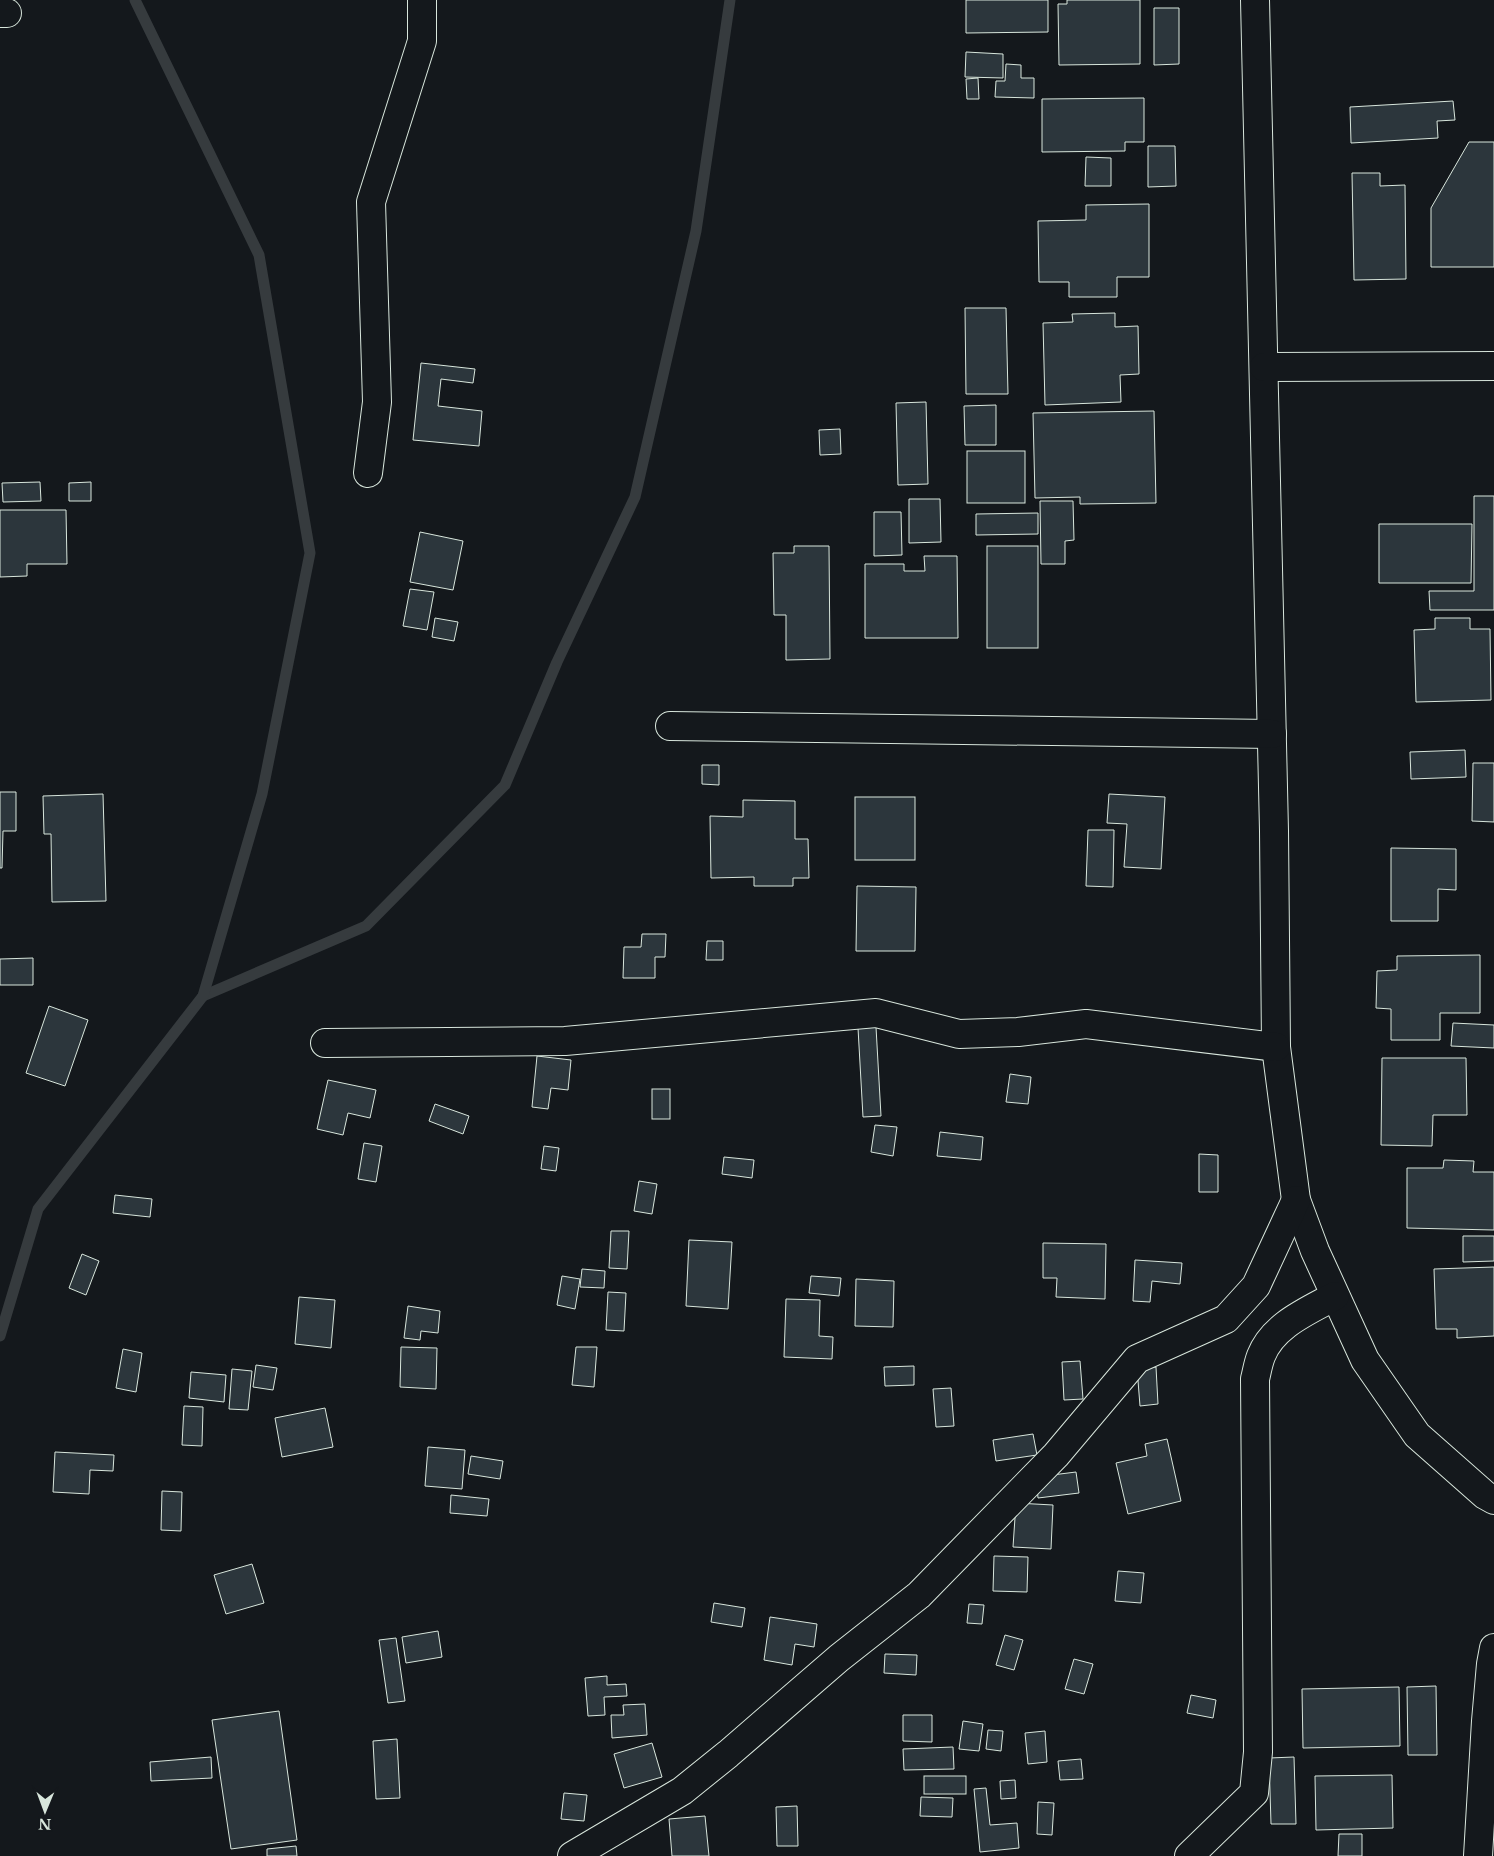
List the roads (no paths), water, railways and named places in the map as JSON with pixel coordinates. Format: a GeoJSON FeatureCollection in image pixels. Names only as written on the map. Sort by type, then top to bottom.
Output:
{"type":"FeatureCollection","features":[{"type":"Feature","properties":{"kind":"street"},"geometry":{"type":"LineString","coordinates":[[368,473],[377,402],[371,202],[422,41],[422,0]]}},
{"type":"Feature","properties":{"kind":"street"},"geometry":{"type":"LineString","coordinates":[[1255,0],[1272,734],[1276,1048],[1296,1200],[1314,1251],[1365,1360],[1417,1434],[1485,1495],[1494,1500]]}},
{"type":"Feature","properties":{"kind":"street"},"geometry":{"type":"LineString","coordinates":[[1264,367],[1494,366]]}},
{"type":"Feature","properties":{"kind":"street"},"geometry":{"type":"LineString","coordinates":[[670,726],[1272,734]]}},
{"type":"Feature","properties":{"kind":"street"},"geometry":{"type":"LineString","coordinates":[[325,1044],[565,1041],[876,1014],[959,1034],[1018,1032],[1086,1024],[1276,1048]]}},
{"type":"Feature","properties":{"kind":"street"},"geometry":{"type":"LineString","coordinates":[[572,1856],[682,1791],[728,1754],[839,1658],[919,1595],[1056,1455],[1137,1359],[1226,1319],[1256,1286],[1296,1200]]}},
{"type":"Feature","properties":{"kind":"street"},"geometry":{"type":"LineString","coordinates":[[1189,1856],[1254,1793],[1258,1752],[1254,1379],[1262,1355],[1273,1337],[1287,1323],[1335,1296]]}},
{"type":"Feature","properties":{"kind":"street"},"geometry":{"type":"LineString","coordinates":[[1478,1856],[1486,1721],[1494,1648]]}},
{"type":"Feature","properties":{"kind":"waterway"},"geometry":{"type":"LineString","coordinates":[[0,1336],[38,1209],[203,996],[262,794],[310,553],[259,255],[135,0]]}},
{"type":"Feature","properties":{"kind":"waterway"},"geometry":{"type":"LineString","coordinates":[[203,996],[366,926],[505,785],[557,662],[635,497],[696,231],[730,0]]}}]}
